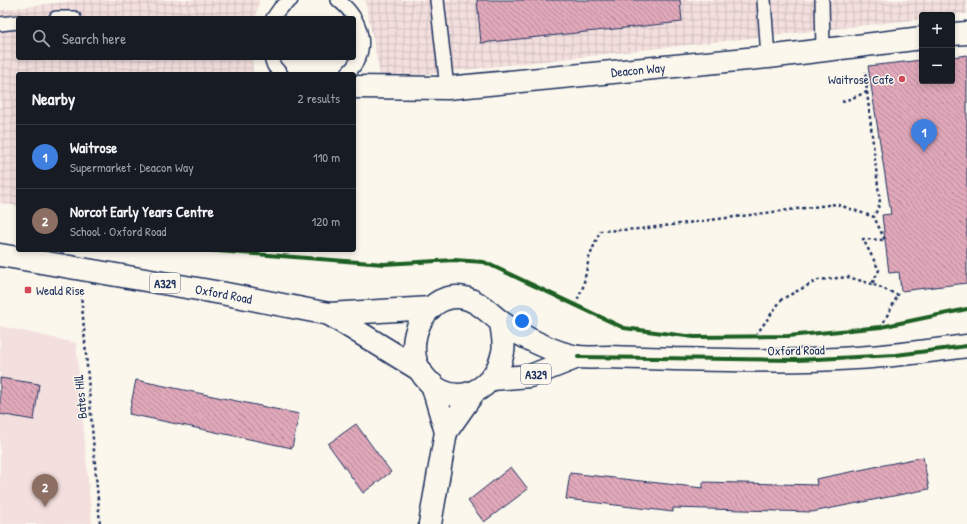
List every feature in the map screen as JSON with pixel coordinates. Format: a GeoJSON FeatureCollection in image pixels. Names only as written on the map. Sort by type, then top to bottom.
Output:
{"type":"FeatureCollection","features":[{"type":"Feature","properties":{"kind":"main road"},"geometry":{"type":"LineString","coordinates":[[955,34],[967,32]]}},
{"type":"Feature","properties":{"kind":"main road","name":"Deacon Way"},"geometry":{"type":"LineString","coordinates":[[356,87],[447,88],[768,57],[919,38]]}},
{"type":"Feature","properties":{"kind":"main road","name":"Oxford Road"},"geometry":{"type":"LineString","coordinates":[[0,255],[221,293],[329,314],[431,308]]}},
{"type":"Feature","properties":{"kind":"main road"},"geometry":{"type":"LineString","coordinates":[[426,377],[445,392],[464,396],[474,392],[492,379],[503,351],[501,322],[476,303],[459,297],[440,301],[431,308],[421,320],[414,344],[416,361],[426,377],[446,432]]}},
{"type":"Feature","properties":{"kind":"main road","name":"Oxford Road"},"geometry":{"type":"LineString","coordinates":[[329,314],[426,377]]}},
{"type":"Feature","properties":{"kind":"main road","name":"Oxford Road"},"geometry":{"type":"LineString","coordinates":[[501,322],[535,342],[578,357],[797,360],[896,355],[967,346]]}},
{"type":"Feature","properties":{"kind":"main road","name":"Oxford Road"},"geometry":{"type":"LineString","coordinates":[[492,379],[530,376],[578,357]]}},
{"type":"Feature","properties":{"kind":"main road"},"geometry":{"type":"LineString","coordinates":[[430,524],[446,432],[474,392]]}},
{"type":"Feature","properties":{"kind":"lane"},"geometry":{"type":"LineString","coordinates":[[274,16],[280,8],[291,0]]}},
{"type":"Feature","properties":{"kind":"lane"},"geometry":{"type":"LineString","coordinates":[[338,0],[350,10],[353,16]]}},
{"type":"Feature","properties":{"kind":"lane"},"geometry":{"type":"LineString","coordinates":[[437,0],[447,88]]}},
{"type":"Feature","properties":{"kind":"lane"},"geometry":{"type":"LineString","coordinates":[[764,0],[768,57]]}},
{"type":"Feature","properties":{"kind":"lane"},"geometry":{"type":"LineString","coordinates":[[822,0],[823,51]]}},
{"type":"Feature","properties":{"kind":"lane"},"geometry":{"type":"LineString","coordinates":[[349,72],[359,54],[362,39],[356,20]]}},
{"type":"Feature","properties":{"kind":"lane"},"geometry":{"type":"LineString","coordinates":[[0,24],[16,22]]}},
{"type":"Feature","properties":{"kind":"lane"},"geometry":{"type":"LineString","coordinates":[[272,60],[280,72]]}},
{"type":"Feature","properties":{"kind":"path"},"geometry":{"type":"LineString","coordinates":[[864,64],[880,203],[874,217]]}},
{"type":"Feature","properties":{"kind":"path"},"geometry":{"type":"LineString","coordinates":[[842,102],[867,92]]}},
{"type":"Feature","properties":{"kind":"path"},"geometry":{"type":"LineString","coordinates":[[575,305],[583,287],[588,258],[600,232],[640,229],[712,218],[836,204],[874,217],[885,240],[862,239],[879,270],[872,284]]}},
{"type":"Feature","properties":{"kind":"path"},"geometry":{"type":"LineString","coordinates":[[755,336],[782,299],[818,280],[848,277],[872,284],[898,295],[881,327]]}},
{"type":"Feature","properties":{"kind":"shaded area"},"geometry":{"type":"Polygon","coordinates":[[[81,0],[259,0],[256,16],[16,16],[16,60],[252,60],[253,72],[16,72],[16,206],[0,203],[0,10],[81,0]]]}},
{"type":"Feature","properties":{"kind":"shaded area"},"geometry":{"type":"Polygon","coordinates":[[[365,0],[967,0],[967,14],[955,14],[955,12],[919,12],[919,19],[381,79],[365,0]]]}},
{"type":"Feature","properties":{"kind":"shaded area"},"geometry":{"type":"Polygon","coordinates":[[[0,326],[76,343],[92,524],[0,524],[0,326]]]}},
{"type":"Feature","properties":{"kind":"building"},"geometry":{"type":"Polygon","coordinates":[[[477,0],[680,0],[682,22],[481,43],[477,0]]]}},
{"type":"Feature","properties":{"kind":"building"},"geometry":{"type":"Polygon","coordinates":[[[967,55],[967,283],[901,291],[899,272],[889,273],[882,215],[891,214],[868,66],[919,60],[919,84],[955,84],[955,57],[967,55]]]}},
{"type":"Feature","properties":{"kind":"building"},"geometry":{"type":"Polygon","coordinates":[[[0,378],[39,384],[34,420],[0,414],[0,378]]]}},
{"type":"Feature","properties":{"kind":"building"},"geometry":{"type":"Polygon","coordinates":[[[136,380],[299,414],[292,448],[129,414],[136,380]]]}},
{"type":"Feature","properties":{"kind":"building"},"geometry":{"type":"Polygon","coordinates":[[[356,424],[391,472],[363,493],[328,444],[356,424]]]}},
{"type":"Feature","properties":{"kind":"building"},"geometry":{"type":"Polygon","coordinates":[[[923,457],[929,489],[812,512],[673,508],[673,512],[566,499],[570,473],[703,488],[703,482],[817,485],[816,479],[923,457]]]}},
{"type":"Feature","properties":{"kind":"building"},"geometry":{"type":"Polygon","coordinates":[[[511,467],[528,489],[484,522],[468,501],[511,467]]]}},
{"type":"Feature","properties":{"kind":"cycle path"},"geometry":{"type":"LineString","coordinates":[[231,252],[384,264],[454,260],[484,262],[624,328],[694,337],[788,336],[881,327],[967,309]]}},
{"type":"Feature","properties":{"kind":"cycle path"},"geometry":{"type":"LineString","coordinates":[[578,357],[797,360],[896,355],[967,346]]}},
{"type":"Feature","properties":{"kind":"place","name":"Waitrose Cafe"},"geometry":{"type":"Point","coordinates":[902,79]}},
{"type":"Feature","properties":{"kind":"place","name":"Waitrose"},"geometry":{"type":"Point","coordinates":[924,152]}},
{"type":"Feature","properties":{"kind":"place","name":"Weald Rise"},"geometry":{"type":"Point","coordinates":[28,290]}},
{"type":"Feature","properties":{"kind":"place","name":"Norcot Early Years Centre"},"geometry":{"type":"Point","coordinates":[45,507]}}]}
